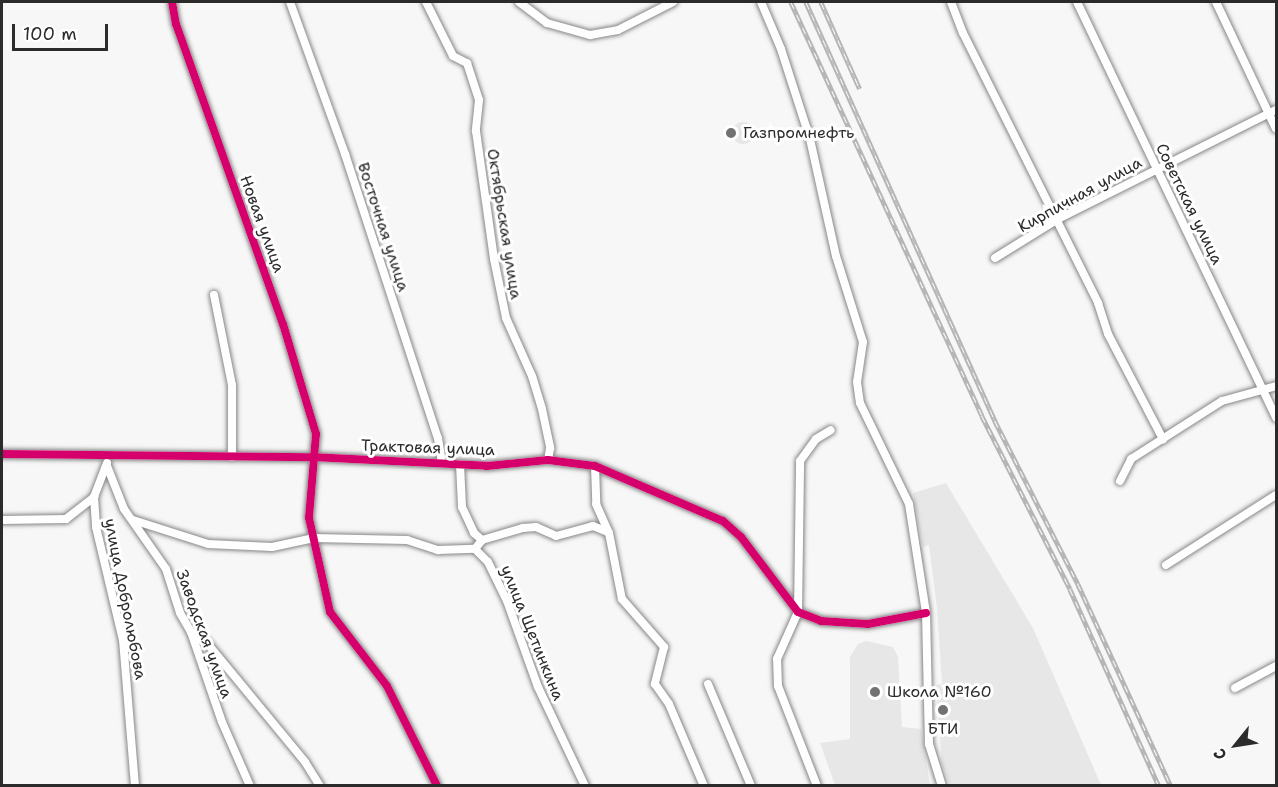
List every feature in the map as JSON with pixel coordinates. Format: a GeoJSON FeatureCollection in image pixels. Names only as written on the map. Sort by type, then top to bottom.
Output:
{"type":"FeatureCollection","features":[{"type":"Feature","properties":{"kind":"street","name":"Новая улица"},"geometry":{"type":"LineString","coordinates":[[172,2],[176,24],[283,324],[316,434],[312,457],[309,518],[330,612],[387,686],[437,786]]}},
{"type":"Feature","properties":{"kind":"street","name":"Восточная улица"},"geometry":{"type":"LineString","coordinates":[[290,2],[345,154],[438,438],[442,463]]}},
{"type":"Feature","properties":{"kind":"street","name":"Октябрьская улица"},"geometry":{"type":"LineString","coordinates":[[426,2],[453,56],[467,63],[480,100],[476,131],[494,259],[506,318],[532,376],[542,409],[550,448],[548,460]]}},
{"type":"Feature","properties":{"kind":"street"},"geometry":{"type":"LineString","coordinates":[[519,2],[547,23],[590,35],[618,30],[673,2]]}},
{"type":"Feature","properties":{"kind":"street"},"geometry":{"type":"LineString","coordinates":[[761,2],[781,49],[810,139],[836,255],[863,342],[857,382],[860,403],[909,504],[926,614],[929,744],[942,786]]}},
{"type":"Feature","properties":{"kind":"street"},"geometry":{"type":"LineString","coordinates":[[951,2],[963,33],[1098,303],[1108,334],[1163,439]]}},
{"type":"Feature","properties":{"kind":"street","name":"Советская улица"},"geometry":{"type":"LineString","coordinates":[[1077,2],[1276,418]]}},
{"type":"Feature","properties":{"kind":"street"},"geometry":{"type":"LineString","coordinates":[[1216,2],[1273,112],[1276,129]]}},
{"type":"Feature","properties":{"kind":"street","name":"Кирпичная улица"},"geometry":{"type":"LineString","coordinates":[[995,258],[1058,219],[1273,112]]}},
{"type":"Feature","properties":{"kind":"street"},"geometry":{"type":"LineString","coordinates":[[214,295],[232,385],[232,457]]}},
{"type":"Feature","properties":{"kind":"street"},"geometry":{"type":"LineString","coordinates":[[1120,481],[1131,459],[1222,401],[1264,392],[1276,386]]}},
{"type":"Feature","properties":{"kind":"street"},"geometry":{"type":"LineString","coordinates":[[818,786],[778,686],[777,659],[798,612],[800,461],[816,440],[831,430]]}},
{"type":"Feature","properties":{"kind":"street","name":"Трактовая улица"},"geometry":{"type":"LineString","coordinates":[[2,454],[312,457],[460,464],[548,460],[595,466],[723,521],[741,537],[798,612]]}},
{"type":"Feature","properties":{"kind":"street","name":"улица Добролюбова"},"geometry":{"type":"LineString","coordinates":[[109,456],[94,497],[96,527],[123,640],[135,786]]}},
{"type":"Feature","properties":{"kind":"street"},"geometry":{"type":"LineString","coordinates":[[460,464],[462,507],[474,533],[482,540]]}},
{"type":"Feature","properties":{"kind":"street","name":"Заводская улица"},"geometry":{"type":"LineString","coordinates":[[107,466],[124,509],[166,569],[180,613],[191,632],[222,722],[250,786]]}},
{"type":"Feature","properties":{"kind":"street"},"geometry":{"type":"LineString","coordinates":[[595,466],[596,504],[609,533],[622,599],[664,647],[656,684],[669,704],[704,786]]}},
{"type":"Feature","properties":{"kind":"street"},"geometry":{"type":"LineString","coordinates":[[1166,566],[1276,495]]}},
{"type":"Feature","properties":{"kind":"street"},"geometry":{"type":"LineString","coordinates":[[2,520],[66,519],[94,497]]}},
{"type":"Feature","properties":{"kind":"street"},"geometry":{"type":"LineString","coordinates":[[133,520],[208,544],[272,547],[314,538],[407,540],[438,550],[474,549],[482,540],[536,526],[556,536],[593,526],[609,533]]}},
{"type":"Feature","properties":{"kind":"street","name":"улица Щетинкина"},"geometry":{"type":"LineString","coordinates":[[474,549],[488,562],[507,601],[538,687],[585,786]]}},
{"type":"Feature","properties":{"kind":"street"},"geometry":{"type":"LineString","coordinates":[[798,612],[821,621],[868,624],[926,614]]}},
{"type":"Feature","properties":{"kind":"street"},"geometry":{"type":"LineString","coordinates":[[191,632],[207,643],[298,753],[320,786]]}},
{"type":"Feature","properties":{"kind":"street"},"geometry":{"type":"LineString","coordinates":[[1234,688],[1276,666]]}},
{"type":"Feature","properties":{"kind":"street"},"geometry":{"type":"LineString","coordinates":[[708,684],[751,786]]}},
{"type":"Feature","properties":{"kind":"shaded area"},"geometry":{"type":"Polygon","coordinates":[[[743,122],[751,125],[754,133],[751,141],[743,144],[735,141],[732,133],[735,125],[743,122]]]}},
{"type":"Feature","properties":{"kind":"shaded area"},"geometry":{"type":"Polygon","coordinates":[[[946,483],[1033,628],[1101,785],[950,785],[942,764],[936,685],[942,684],[937,609],[929,545],[923,547],[913,493],[946,483]]]}},
{"type":"Feature","properties":{"kind":"shaded area","name":"Школа №160"},"geometry":{"type":"Polygon","coordinates":[[[866,641],[893,647],[898,657],[902,727],[921,729],[930,785],[835,785],[820,743],[850,739],[850,657],[858,644],[866,641]]]}},
{"type":"Feature","properties":{"kind":"railway"},"geometry":{"type":"LineString","coordinates":[[791,2],[982,416],[1070,589],[1159,786]]}},
{"type":"Feature","properties":{"kind":"railway"},"geometry":{"type":"LineString","coordinates":[[806,2],[995,421],[1078,584],[1171,786]]}},
{"type":"Feature","properties":{"kind":"railway"},"geometry":{"type":"LineString","coordinates":[[821,2],[860,89]]}},
{"type":"Feature","properties":{"kind":"cycle path"},"geometry":{"type":"LineString","coordinates":[[172,2],[176,24],[283,324],[316,434],[309,518],[330,612],[387,686],[437,786]]}},
{"type":"Feature","properties":{"kind":"cycle path"},"geometry":{"type":"LineString","coordinates":[[2,454],[312,457],[487,466],[548,460],[595,466],[723,521],[741,537],[798,612],[821,621],[868,624],[926,613]]}},
{"type":"Feature","properties":{"kind":"place","name":"Газпромнефть"},"geometry":{"type":"Point","coordinates":[731,133]}},
{"type":"Feature","properties":{"kind":"place","name":"Школа №160"},"geometry":{"type":"Point","coordinates":[875,692]}},
{"type":"Feature","properties":{"kind":"place","name":"БТИ"},"geometry":{"type":"Point","coordinates":[943,710]}}]}
